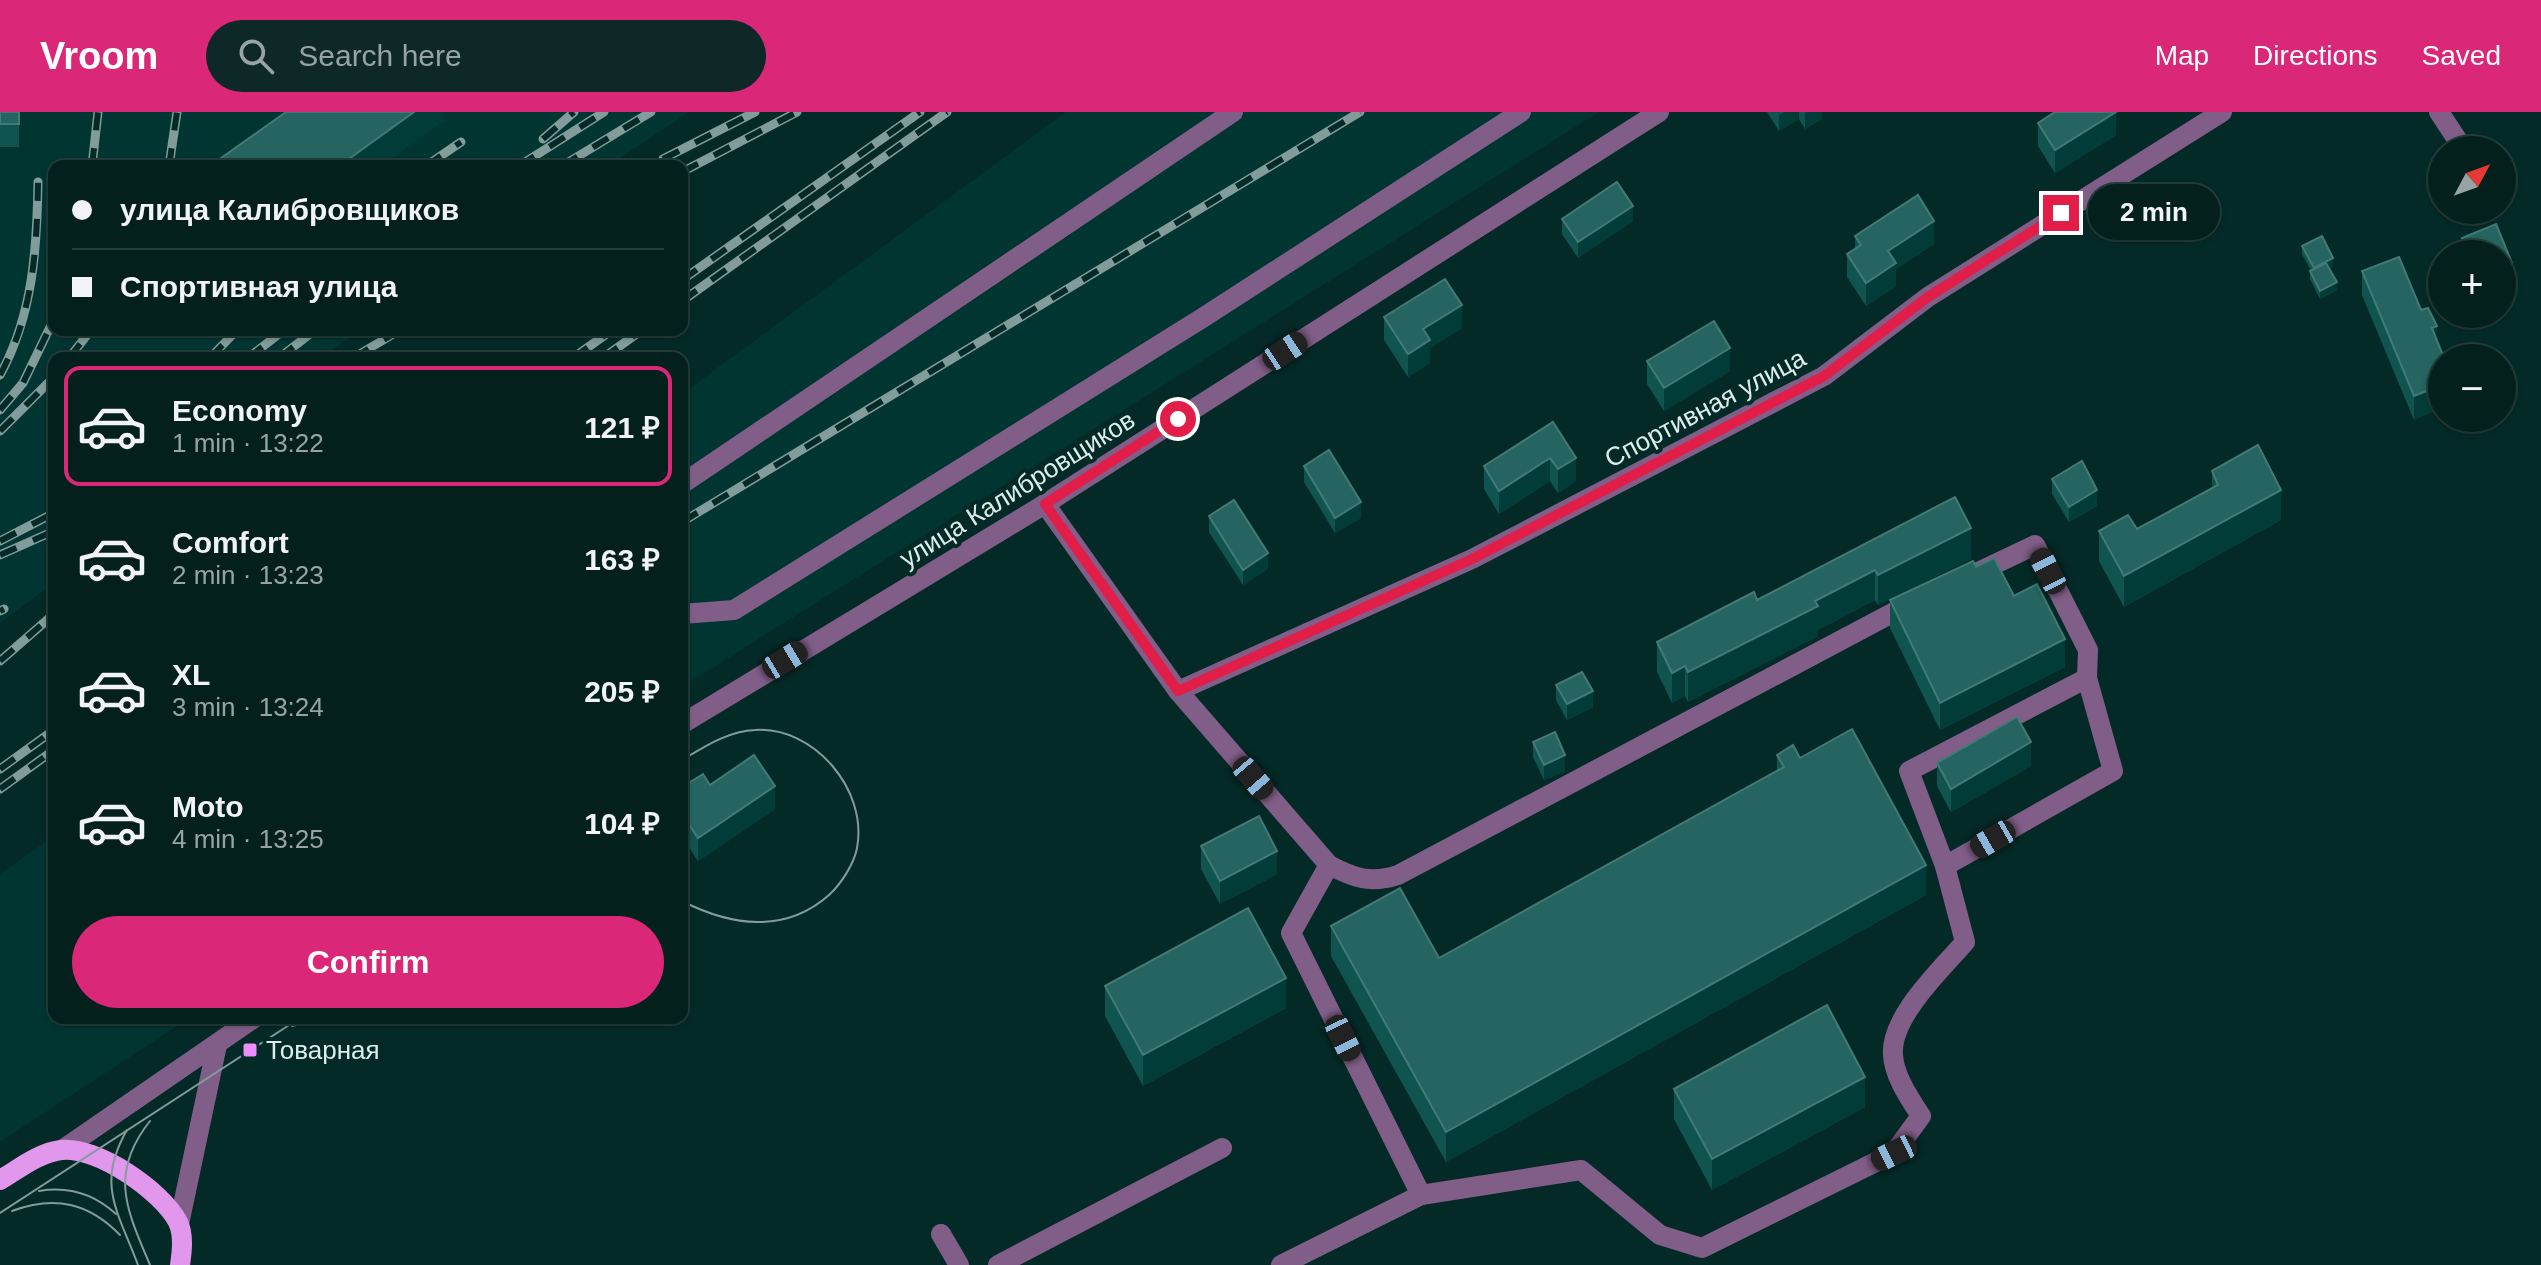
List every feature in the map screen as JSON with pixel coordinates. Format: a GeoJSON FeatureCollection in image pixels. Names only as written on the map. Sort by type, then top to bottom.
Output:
{"type":"FeatureCollection","features":[{"type":"Feature","properties":{"kind":"main road"},"geometry":{"type":"LineString","coordinates":[[0,1180],[43,1155],[62,1150],[89,1156],[135,1179],[164,1203],[179,1224],[180,1265]]}},
{"type":"Feature","properties":{"kind":"street"},"geometry":{"type":"LineString","coordinates":[[688,480],[1233,112]]}},
{"type":"Feature","properties":{"kind":"street"},"geometry":{"type":"LineString","coordinates":[[688,614],[734,610],[1204,317],[1521,112]]}},
{"type":"Feature","properties":{"kind":"street","name":"улица Калибровщиков"},"geometry":{"type":"LineString","coordinates":[[688,720],[1045,504],[1659,112]]}},
{"type":"Feature","properties":{"kind":"street","name":"Спортивная улица"},"geometry":{"type":"LineString","coordinates":[[1178,691],[1472,559],[1824,376],[1928,297],[2222,112]]}},
{"type":"Feature","properties":{"kind":"street"},"geometry":{"type":"LineString","coordinates":[[2439,112],[2455,136]]}},
{"type":"Feature","properties":{"kind":"street"},"geometry":{"type":"LineString","coordinates":[[1045,504],[1178,691],[1329,865],[1355,878],[1377,882],[1398,875],[1870,623],[2035,545],[2088,650],[2087,678],[2113,771],[1945,866]]}},
{"type":"Feature","properties":{"kind":"street"},"geometry":{"type":"LineString","coordinates":[[1281,1265],[1421,1195],[1581,1170],[1660,1235],[1702,1248],[1894,1153],[1921,1116],[1905,1091],[1893,1055],[1900,1021],[1965,942],[1945,866],[1909,771],[2087,678]]}},
{"type":"Feature","properties":{"kind":"street"},"geometry":{"type":"LineString","coordinates":[[1329,865],[1291,933],[1421,1195]]}},
{"type":"Feature","properties":{"kind":"street"},"geometry":{"type":"LineString","coordinates":[[62,1150],[217,1045],[242,1024]]}},
{"type":"Feature","properties":{"kind":"street"},"geometry":{"type":"LineString","coordinates":[[179,1224],[217,1045]]}},
{"type":"Feature","properties":{"kind":"street"},"geometry":{"type":"LineString","coordinates":[[998,1265],[1222,1148]]}},
{"type":"Feature","properties":{"kind":"street"},"geometry":{"type":"LineString","coordinates":[[941,1234],[959,1265]]}},
{"type":"Feature","properties":{"kind":"shaded area"},"geometry":{"type":"Polygon","coordinates":[[[0,112],[689,112],[617,160],[48,160],[48,336],[352,336],[328,352],[48,352],[48,587],[0,623],[0,112]]]}},
{"type":"Feature","properties":{"kind":"shaded area"},"geometry":{"type":"Polygon","coordinates":[[[1066,112],[1599,112],[688,683],[688,390],[1066,112]]]}},
{"type":"Feature","properties":{"kind":"shaded area"},"geometry":{"type":"Polygon","coordinates":[[[48,840],[48,1024],[180,1024],[0,1142],[0,874],[48,840]]]}},
{"type":"Feature","properties":{"kind":"building"},"geometry":{"type":"Polygon","coordinates":[[[0,112],[19,112],[19,124],[0,124],[0,112]]]}},
{"type":"Feature","properties":{"kind":"building"},"geometry":{"type":"Polygon","coordinates":[[[286,112],[414,112],[347,160],[218,160],[286,112]]]}},
{"type":"Feature","properties":{"kind":"building"},"geometry":{"type":"Polygon","coordinates":[[[2055,112],[2116,112],[2055,150],[2038,123],[2055,112]]]}},
{"type":"Feature","properties":{"kind":"building"},"geometry":{"type":"Polygon","coordinates":[[[1617,182],[1633,206],[1578,242],[1562,219],[1617,182]]]}},
{"type":"Feature","properties":{"kind":"building"},"geometry":{"type":"Polygon","coordinates":[[[1918,195],[1934,221],[1888,251],[1896,263],[1866,283],[1847,254],[1861,245],[1855,236],[1918,195]]]}},
{"type":"Feature","properties":{"kind":"building"},"geometry":{"type":"Polygon","coordinates":[[[2496,224],[2503,240],[2463,240],[2496,224]]]}},
{"type":"Feature","properties":{"kind":"building"},"geometry":{"type":"Polygon","coordinates":[[[2322,236],[2333,258],[2314,268],[2302,246],[2322,236]]]}},
{"type":"Feature","properties":{"kind":"building"},"geometry":{"type":"Polygon","coordinates":[[[2399,257],[2421,310],[2428,308],[2428,328],[2432,328],[2438,344],[2428,344],[2428,390],[2414,396],[2362,271],[2399,257]]]}},
{"type":"Feature","properties":{"kind":"building"},"geometry":{"type":"Polygon","coordinates":[[[2326,263],[2337,282],[2320,291],[2310,271],[2326,263]]]}},
{"type":"Feature","properties":{"kind":"building"},"geometry":{"type":"Polygon","coordinates":[[[1445,279],[1462,305],[1423,329],[1430,340],[1408,354],[1384,317],[1445,279]]]}},
{"type":"Feature","properties":{"kind":"building"},"geometry":{"type":"Polygon","coordinates":[[[1714,321],[1730,348],[1664,388],[1647,361],[1714,321]]]}},
{"type":"Feature","properties":{"kind":"building"},"geometry":{"type":"Polygon","coordinates":[[[1553,422],[1576,458],[1558,469],[1550,458],[1499,491],[1484,466],[1553,422]]]}},
{"type":"Feature","properties":{"kind":"building"},"geometry":{"type":"Polygon","coordinates":[[[2258,445],[2281,490],[2124,576],[2099,531],[2128,515],[2137,529],[2218,485],[2212,471],[2258,445]]]}},
{"type":"Feature","properties":{"kind":"building"},"geometry":{"type":"Polygon","coordinates":[[[1329,450],[1361,502],[1335,518],[1304,466],[1329,450]]]}},
{"type":"Feature","properties":{"kind":"building"},"geometry":{"type":"Polygon","coordinates":[[[2082,461],[2097,490],[2069,507],[2052,479],[2082,461]]]}},
{"type":"Feature","properties":{"kind":"building"},"geometry":{"type":"Polygon","coordinates":[[[1955,497],[1971,528],[1878,575],[1875,570],[1815,601],[1818,606],[1688,672],[1685,666],[1672,673],[1657,642],[1754,592],[1757,600],[1955,497]]]}},
{"type":"Feature","properties":{"kind":"building"},"geometry":{"type":"Polygon","coordinates":[[[1234,500],[1268,553],[1243,570],[1209,516],[1234,500]]]}},
{"type":"Feature","properties":{"kind":"building"},"geometry":{"type":"Polygon","coordinates":[[[1994,558],[2014,596],[2037,584],[2065,639],[1940,703],[1890,600],[1973,561],[1976,567],[1994,558]]]}},
{"type":"Feature","properties":{"kind":"building"},"geometry":{"type":"Polygon","coordinates":[[[1582,672],[1593,691],[1567,704],[1556,685],[1582,672]]]}},
{"type":"Feature","properties":{"kind":"building"},"geometry":{"type":"Polygon","coordinates":[[[2017,717],[2031,742],[1951,789],[1937,763],[2017,717]]]}},
{"type":"Feature","properties":{"kind":"building"},"geometry":{"type":"Polygon","coordinates":[[[1852,729],[1926,865],[1446,1132],[1331,926],[1400,888],[1439,958],[1784,767],[1777,755],[1793,745],[1800,758],[1852,729]]]}},
{"type":"Feature","properties":{"kind":"building"},"geometry":{"type":"Polygon","coordinates":[[[1555,732],[1565,755],[1544,765],[1533,742],[1555,732]]]}},
{"type":"Feature","properties":{"kind":"building"},"geometry":{"type":"Polygon","coordinates":[[[754,755],[775,786],[698,838],[688,823],[688,783],[703,774],[710,785],[754,755]]]}},
{"type":"Feature","properties":{"kind":"building"},"geometry":{"type":"Polygon","coordinates":[[[1259,816],[1277,851],[1220,881],[1201,846],[1259,816]]]}},
{"type":"Feature","properties":{"kind":"building"},"geometry":{"type":"Polygon","coordinates":[[[1248,908],[1286,978],[1143,1055],[1105,986],[1248,908]]]}},
{"type":"Feature","properties":{"kind":"building"},"geometry":{"type":"Polygon","coordinates":[[[1827,1005],[1865,1077],[1712,1159],[1674,1089],[1827,1005]]]}},
{"type":"Feature","properties":{"kind":"tram line"},"geometry":{"type":"LineString","coordinates":[[688,757],[717,740],[745,731],[777,732],[797,739],[816,750],[845,784],[858,826],[857,848],[842,880],[829,895],[794,916],[776,921],[738,920],[688,904]]}},
{"type":"Feature","properties":{"kind":"tram line"},"geometry":{"type":"LineString","coordinates":[[0,1213],[291,1024]]}},
{"type":"Feature","properties":{"kind":"tram line"},"geometry":{"type":"LineString","coordinates":[[292,1026],[300,1024]]}},
{"type":"Feature","properties":{"kind":"tram line"},"geometry":{"type":"LineString","coordinates":[[150,1121],[137,1140],[125,1175],[134,1227],[150,1265]]}},
{"type":"Feature","properties":{"kind":"tram line"},"geometry":{"type":"LineString","coordinates":[[127,1130],[118,1149],[111,1183],[113,1199],[138,1265]]}},
{"type":"Feature","properties":{"kind":"tram line"},"geometry":{"type":"LineString","coordinates":[[39,1191],[80,1193],[99,1201],[116,1214]]}},
{"type":"Feature","properties":{"kind":"tram line"},"geometry":{"type":"LineString","coordinates":[[12,1211],[43,1204],[70,1205],[96,1216],[120,1235]]}},
{"type":"Feature","properties":{"kind":"railway"},"geometry":{"type":"LineString","coordinates":[[93,160],[98,112]]}},
{"type":"Feature","properties":{"kind":"railway"},"geometry":{"type":"LineString","coordinates":[[170,160],[177,112]]}},
{"type":"Feature","properties":{"kind":"railway"},"geometry":{"type":"LineString","coordinates":[[543,139],[574,112]]}},
{"type":"Feature","properties":{"kind":"railway"},"geometry":{"type":"LineString","coordinates":[[528,160],[604,112]]}},
{"type":"Feature","properties":{"kind":"railway"},"geometry":{"type":"LineString","coordinates":[[572,160],[651,112]]}},
{"type":"Feature","properties":{"kind":"railway"},"geometry":{"type":"LineString","coordinates":[[663,159],[755,112]]}},
{"type":"Feature","properties":{"kind":"railway"},"geometry":{"type":"LineString","coordinates":[[688,169],[797,112]]}},
{"type":"Feature","properties":{"kind":"railway"},"geometry":{"type":"LineString","coordinates":[[688,276],[920,112]]}},
{"type":"Feature","properties":{"kind":"railway"},"geometry":{"type":"LineString","coordinates":[[688,297],[947,112]]}},
{"type":"Feature","properties":{"kind":"railway"},"geometry":{"type":"LineString","coordinates":[[688,518],[1360,112]]}},
{"type":"Feature","properties":{"kind":"railway"},"geometry":{"type":"LineString","coordinates":[[435,160],[461,142]]}},
{"type":"Feature","properties":{"kind":"railway"},"geometry":{"type":"LineString","coordinates":[[0,375],[20,329],[31,281],[38,182]]}},
{"type":"Feature","properties":{"kind":"railway"},"geometry":{"type":"LineString","coordinates":[[0,410],[23,383],[48,331]]}},
{"type":"Feature","properties":{"kind":"railway"},"geometry":{"type":"LineString","coordinates":[[74,352],[86,336]]}},
{"type":"Feature","properties":{"kind":"railway"},"geometry":{"type":"LineString","coordinates":[[216,352],[231,336]]}},
{"type":"Feature","properties":{"kind":"railway"},"geometry":{"type":"LineString","coordinates":[[256,352],[276,336]]}},
{"type":"Feature","properties":{"kind":"railway"},"geometry":{"type":"LineString","coordinates":[[287,352],[307,336]]}},
{"type":"Feature","properties":{"kind":"railway"},"geometry":{"type":"LineString","coordinates":[[363,352],[390,336]]}},
{"type":"Feature","properties":{"kind":"railway"},"geometry":{"type":"LineString","coordinates":[[581,352],[604,336]]}},
{"type":"Feature","properties":{"kind":"railway"},"geometry":{"type":"LineString","coordinates":[[611,352],[634,336]]}},
{"type":"Feature","properties":{"kind":"railway"},"geometry":{"type":"LineString","coordinates":[[0,431],[48,383]]}},
{"type":"Feature","properties":{"kind":"railway"},"geometry":{"type":"LineString","coordinates":[[0,541],[48,516]]}},
{"type":"Feature","properties":{"kind":"railway"},"geometry":{"type":"LineString","coordinates":[[0,555],[48,534]]}},
{"type":"Feature","properties":{"kind":"railway"},"geometry":{"type":"LineString","coordinates":[[0,611],[4,609]]}},
{"type":"Feature","properties":{"kind":"railway"},"geometry":{"type":"LineString","coordinates":[[0,661],[48,619]]}},
{"type":"Feature","properties":{"kind":"railway"},"geometry":{"type":"LineString","coordinates":[[0,769],[48,734]]}},
{"type":"Feature","properties":{"kind":"railway"},"geometry":{"type":"LineString","coordinates":[[0,789],[48,754]]}},
{"type":"Feature","properties":{"kind":"place","name":"Товарная"},"geometry":{"type":"Point","coordinates":[250,1050]}},
{"type":"Feature","properties":{"kind":"route"},"geometry":{"type":"LineString","coordinates":[[1178,419],[1045,504],[1178,691],[1472,559],[1824,376],[1875,341],[1928,297],[2061,213]]}}]}
